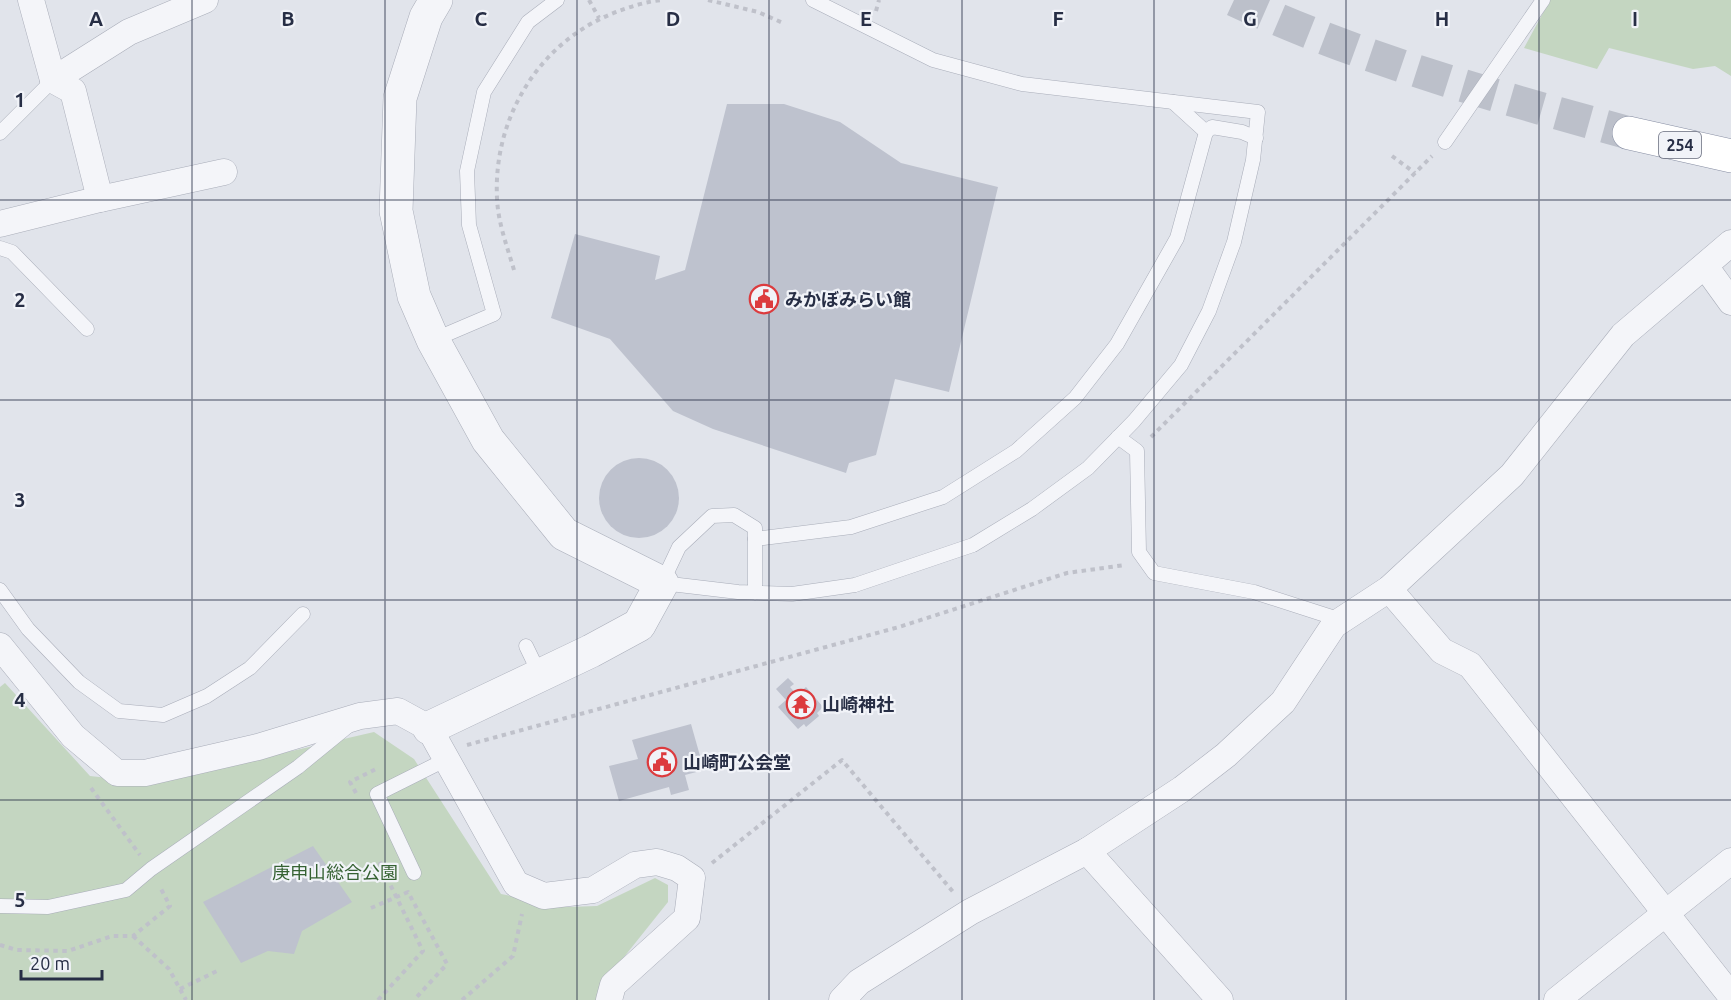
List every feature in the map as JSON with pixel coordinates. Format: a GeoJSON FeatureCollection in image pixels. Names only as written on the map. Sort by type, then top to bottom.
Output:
{"type":"FeatureCollection","features":[{"type":"Feature","properties":{"kind":"highway","name":"254"},"geometry":{"type":"LineString","coordinates":[[1629,133],[1731,156]]}},
{"type":"Feature","properties":{"kind":"street"},"geometry":{"type":"LineString","coordinates":[[32,0],[53,80],[73,91],[100,198]]}},
{"type":"Feature","properties":{"kind":"street"},"geometry":{"type":"LineString","coordinates":[[53,80],[129,32],[205,0]]}},
{"type":"Feature","properties":{"kind":"street"},"geometry":{"type":"LineString","coordinates":[[436,0],[426,17],[400,98],[396,211],[414,296],[433,340],[488,440],[564,534],[662,583],[639,624],[540,675],[436,744]]}},
{"type":"Feature","properties":{"kind":"street"},"geometry":{"type":"LineString","coordinates":[[0,224],[100,198],[224,172]]}},
{"type":"Feature","properties":{"kind":"street"},"geometry":{"type":"LineString","coordinates":[[842,1000],[860,982],[970,912],[1087,851],[1182,789],[1226,755],[1283,702],[1334,624],[1389,589],[1512,475],[1623,335],[1731,243]]}},
{"type":"Feature","properties":{"kind":"street"},"geometry":{"type":"LineString","coordinates":[[1705,266],[1731,302]]}},
{"type":"Feature","properties":{"kind":"street"},"geometry":{"type":"LineString","coordinates":[[1389,589],[1442,651],[1470,665],[1731,996]]}},
{"type":"Feature","properties":{"kind":"street"},"geometry":{"type":"LineString","coordinates":[[0,646],[73,736],[117,772],[145,773],[258,747],[360,716],[399,711],[436,744],[516,884],[544,896],[593,890],[635,865],[657,862],[677,868],[692,878],[687,918],[613,985],[609,1000]]}},
{"type":"Feature","properties":{"kind":"street"},"geometry":{"type":"LineString","coordinates":[[1087,851],[1220,1000]]}},
{"type":"Feature","properties":{"kind":"street"},"geometry":{"type":"LineString","coordinates":[[1557,1000],[1731,861]]}},
{"type":"Feature","properties":{"kind":"lane"},"geometry":{"type":"LineString","coordinates":[[433,340],[494,314],[469,225],[467,171],[484,92],[528,22],[557,0]]}},
{"type":"Feature","properties":{"kind":"lane"},"geometry":{"type":"LineString","coordinates":[[755,593],[755,528],[734,515],[712,516],[679,547],[662,583],[755,593],[792,594],[855,585],[973,545],[1032,509],[1088,468],[1181,365],[1209,311],[1234,242],[1256,138],[1258,112],[1022,84],[933,60],[813,0]]}},
{"type":"Feature","properties":{"kind":"lane"},"geometry":{"type":"LineString","coordinates":[[1445,142],[1543,0]]}},
{"type":"Feature","properties":{"kind":"lane"},"geometry":{"type":"LineString","coordinates":[[0,133],[53,80]]}},
{"type":"Feature","properties":{"kind":"lane"},"geometry":{"type":"LineString","coordinates":[[1173,102],[1206,132]]}},
{"type":"Feature","properties":{"kind":"lane"},"geometry":{"type":"LineString","coordinates":[[755,539],[851,527],[944,497],[1016,451],[1075,398],[1117,344],[1177,238],[1206,132],[1212,128],[1242,132],[1256,138]]}},
{"type":"Feature","properties":{"kind":"lane"},"geometry":{"type":"LineString","coordinates":[[0,248],[12,252],[87,329]]}},
{"type":"Feature","properties":{"kind":"lane"},"geometry":{"type":"LineString","coordinates":[[1118,437],[1137,451],[1139,552],[1154,573],[1254,592],[1341,620]]}},
{"type":"Feature","properties":{"kind":"lane"},"geometry":{"type":"LineString","coordinates":[[0,590],[28,630],[79,682],[119,711],[163,715],[207,696],[250,668],[303,614]]}},
{"type":"Feature","properties":{"kind":"lane"},"geometry":{"type":"LineString","coordinates":[[526,646],[540,675]]}},
{"type":"Feature","properties":{"kind":"lane"},"geometry":{"type":"LineString","coordinates":[[0,906],[48,907],[126,890],[151,869],[298,767],[360,716]]}},
{"type":"Feature","properties":{"kind":"lane"},"geometry":{"type":"LineString","coordinates":[[414,873],[377,794],[436,744]]}},
{"type":"Feature","properties":{"kind":"path"},"geometry":{"type":"LineString","coordinates":[[590,0],[599,18]]}},
{"type":"Feature","properties":{"kind":"path"},"geometry":{"type":"LineString","coordinates":[[514,270],[502,232],[497,198],[500,158],[507,127],[519,95],[543,61],[575,33],[599,18],[627,8],[663,0]]}},
{"type":"Feature","properties":{"kind":"path"},"geometry":{"type":"LineString","coordinates":[[708,0],[758,12],[783,23]]}},
{"type":"Feature","properties":{"kind":"path"},"geometry":{"type":"LineString","coordinates":[[1137,451],[1445,142]]}},
{"type":"Feature","properties":{"kind":"path"},"geometry":{"type":"LineString","coordinates":[[1392,156],[1416,173]]}},
{"type":"Feature","properties":{"kind":"path"},"geometry":{"type":"LineString","coordinates":[[436,744],[470,745],[722,673],[899,627],[1067,573],[1146,562]]}},
{"type":"Feature","properties":{"kind":"path"},"geometry":{"type":"LineString","coordinates":[[692,878],[842,760],[970,912]]}},
{"type":"Feature","properties":{"kind":"path"},"geometry":{"type":"LineString","coordinates":[[0,945],[17,950],[68,951],[112,936],[133,936],[170,906],[151,869],[86,780]]}},
{"type":"Feature","properties":{"kind":"path"},"geometry":{"type":"LineString","coordinates":[[462,1000],[513,956],[527,889]]}},
{"type":"Feature","properties":{"kind":"path"},"geometry":{"type":"LineString","coordinates":[[371,908],[408,892],[447,964],[414,1000]]}},
{"type":"Feature","properties":{"kind":"path"},"geometry":{"type":"LineString","coordinates":[[133,936],[169,969],[186,1000]]}},
{"type":"Feature","properties":{"kind":"path"},"geometry":{"type":"LineString","coordinates":[[378,1000],[423,951]]}},
{"type":"Feature","properties":{"kind":"path"},"geometry":{"type":"LineString","coordinates":[[180,989],[219,970]]}},
{"type":"Feature","properties":{"kind":"green space"},"geometry":{"type":"Polygon","coordinates":[[[1550,0],[1731,0],[1731,76],[1715,66],[1693,69],[1609,48],[1597,69],[1524,48],[1550,0]]]}},
{"type":"Feature","properties":{"kind":"green space","name":"庚申山総合公園"},"geometry":{"type":"Polygon","coordinates":[[[5,683],[90,776],[153,783],[374,732],[414,759],[501,894],[566,907],[597,906],[655,878],[668,885],[668,902],[612,972],[596,1000],[0,1000],[0,687],[5,683]]]}},
{"type":"Feature","properties":{"kind":"building","name":"みかぼみらい館"},"geometry":{"type":"Polygon","coordinates":[[[727,104],[784,104],[840,122],[901,163],[998,187],[949,392],[895,379],[876,455],[849,463],[846,473],[713,429],[673,411],[610,339],[551,318],[575,234],[660,256],[655,280],[685,270],[727,104]]]}},
{"type":"Feature","properties":{"kind":"building"},"geometry":{"type":"Polygon","coordinates":[[[639,458],[654,461],[667,470],[676,483],[679,498],[676,513],[667,526],[654,535],[639,538],[624,535],[611,526],[602,513],[599,498],[602,483],[611,470],[624,461],[639,458]]]}},
{"type":"Feature","properties":{"kind":"building","name":"山崎神社"},"geometry":{"type":"Polygon","coordinates":[[[788,678],[794,684],[790,687],[797,695],[806,687],[823,707],[817,713],[819,716],[806,727],[804,724],[798,729],[778,707],[786,700],[776,689],[788,678]]]}},
{"type":"Feature","properties":{"kind":"building","name":"山崎町公会堂"},"geometry":{"type":"Polygon","coordinates":[[[691,724],[704,770],[685,775],[689,790],[671,795],[669,787],[619,801],[609,766],[638,759],[632,740],[691,724]]]}},
{"type":"Feature","properties":{"kind":"building"},"geometry":{"type":"Polygon","coordinates":[[[313,846],[352,902],[302,931],[294,954],[268,951],[241,963],[203,902],[313,846]]]}},
{"type":"Feature","properties":{"kind":"tunnel"},"geometry":{"type":"LineString","coordinates":[[1234,0],[1330,40],[1428,75],[1629,133]]}},
{"type":"Feature","properties":{"kind":"place","name":"みかぼみらい館"},"geometry":{"type":"Point","coordinates":[764,299]}},
{"type":"Feature","properties":{"kind":"place","name":"山崎神社"},"geometry":{"type":"Point","coordinates":[801,704]}},
{"type":"Feature","properties":{"kind":"place","name":"山崎町公会堂"},"geometry":{"type":"Point","coordinates":[662,762]}}]}
